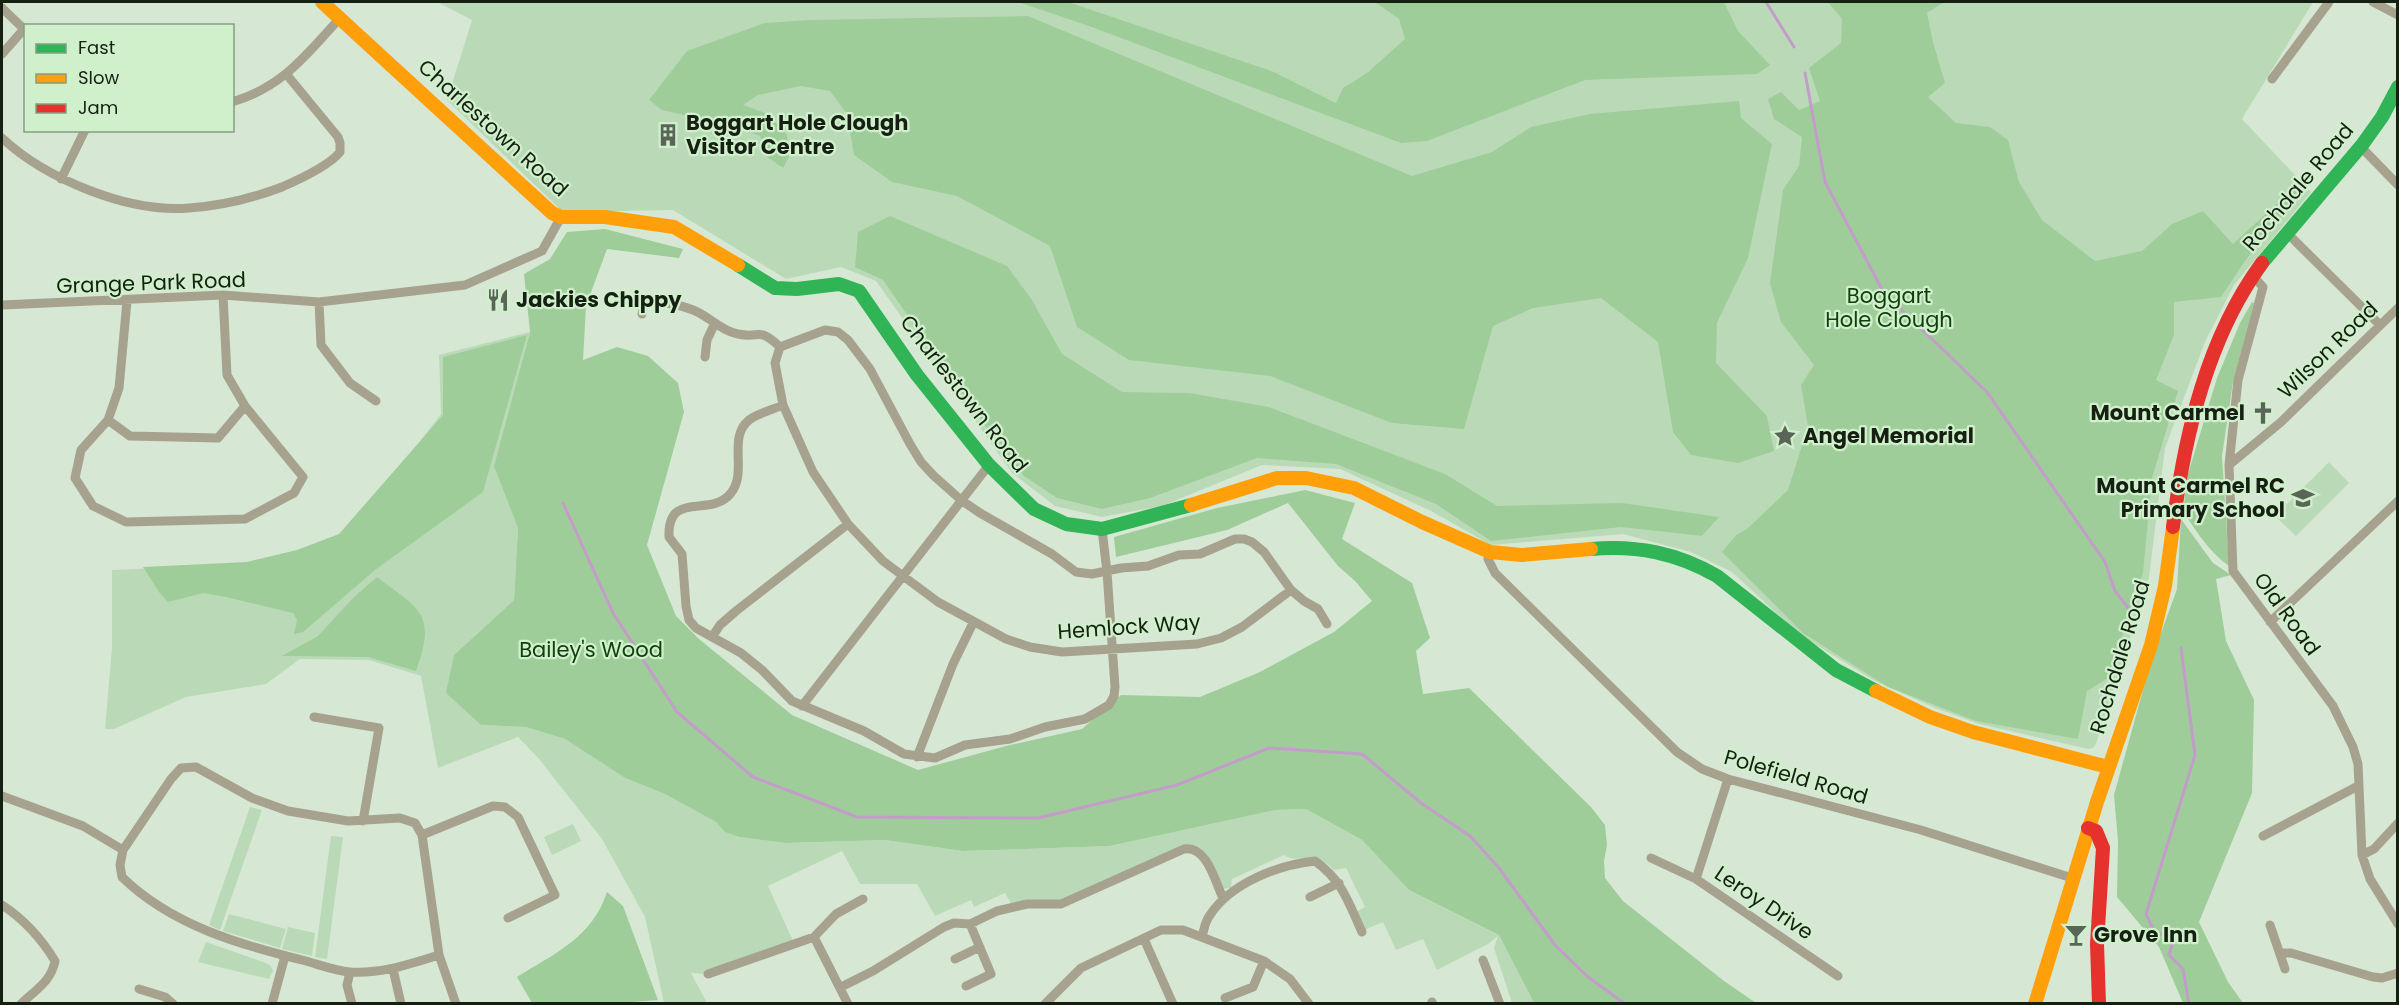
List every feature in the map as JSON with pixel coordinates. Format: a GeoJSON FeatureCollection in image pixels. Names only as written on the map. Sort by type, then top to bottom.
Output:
{"type":"FeatureCollection","features":[{"type":"Feature","properties":{"kind":"street","name":"Charlestown Road"},"geometry":{"type":"LineString","coordinates":[[322,2],[552,213],[561,217],[605,217],[674,227],[775,288],[787,291],[838,282],[853,286],[859,291],[917,375],[989,465],[1034,509],[1066,524],[1102,529],[1205,501],[1277,478],[1306,478],[1354,489],[1490,552],[1522,555],[1615,547],[1639,548],[1677,557],[1717,576],[1836,670],[1930,717],[1973,732],[2108,766]]}},
{"type":"Feature","properties":{"kind":"street"},"geometry":{"type":"LineString","coordinates":[[2272,79],[2329,2]]}},
{"type":"Feature","properties":{"kind":"street"},"geometry":{"type":"LineString","coordinates":[[2373,2],[2397,15]]}},
{"type":"Feature","properties":{"kind":"street"},"geometry":{"type":"LineString","coordinates":[[2,8],[24,29]]}},
{"type":"Feature","properties":{"kind":"street"},"geometry":{"type":"LineString","coordinates":[[234,101],[261,91],[287,75],[340,18]]}},
{"type":"Feature","properties":{"kind":"street"},"geometry":{"type":"LineString","coordinates":[[2,54],[24,31]]}},
{"type":"Feature","properties":{"kind":"street"},"geometry":{"type":"LineString","coordinates":[[2,138],[26,158],[61,178],[93,192],[126,202],[187,209],[258,195],[292,183],[332,160],[341,148],[338,137],[287,75]]}},
{"type":"Feature","properties":{"kind":"street","name":"Rochdale Road"},"geometry":{"type":"LineString","coordinates":[[2036,1004],[2088,828],[2148,654],[2163,600],[2179,482],[2192,423],[2222,335],[2237,302],[2253,276],[2360,147],[2379,121],[2397,87]]}},
{"type":"Feature","properties":{"kind":"street"},"geometry":{"type":"LineString","coordinates":[[61,178],[84,132]]}},
{"type":"Feature","properties":{"kind":"street"},"geometry":{"type":"LineString","coordinates":[[2360,147],[2397,185]]}},
{"type":"Feature","properties":{"kind":"street","name":"Grange Park Road"},"geometry":{"type":"LineString","coordinates":[[2,305],[223,295],[319,303],[465,285],[542,251],[561,217]]}},
{"type":"Feature","properties":{"kind":"street"},"geometry":{"type":"LineString","coordinates":[[2287,233],[2380,326]]}},
{"type":"Feature","properties":{"kind":"street","name":"Old Road"},"geometry":{"type":"LineString","coordinates":[[2253,276],[2263,287],[2238,380],[2229,465],[2233,571],[2333,706],[2354,747],[2358,764],[2362,855],[2370,879],[2397,924]]}},
{"type":"Feature","properties":{"kind":"street"},"geometry":{"type":"LineString","coordinates":[[126,301],[119,388],[108,420],[81,450],[75,478],[93,506],[126,522],[245,519],[294,492],[303,477],[245,406],[227,375],[223,295]]}},
{"type":"Feature","properties":{"kind":"street"},"geometry":{"type":"LineString","coordinates":[[619,298],[672,304],[694,310],[739,335],[761,333],[768,336],[780,347],[825,330],[838,332],[848,340],[870,369],[921,462],[961,500],[1052,554],[1076,572],[1092,574],[1121,568],[1148,566],[1179,555],[1200,554],[1235,539],[1244,539],[1252,542],[1264,552],[1291,590],[1318,609],[1327,624]]}},
{"type":"Feature","properties":{"kind":"street"},"geometry":{"type":"LineString","coordinates":[[642,314],[644,301]]}},
{"type":"Feature","properties":{"kind":"street"},"geometry":{"type":"LineString","coordinates":[[319,303],[321,345],[350,383],[376,401]]}},
{"type":"Feature","properties":{"kind":"street","name":"Wilson Road"},"geometry":{"type":"LineString","coordinates":[[2229,465],[2281,422],[2397,308]]}},
{"type":"Feature","properties":{"kind":"street"},"geometry":{"type":"LineString","coordinates":[[705,357],[707,340],[715,323]]}},
{"type":"Feature","properties":{"kind":"street","name":"Hemlock Way"},"geometry":{"type":"LineString","coordinates":[[780,347],[775,363],[783,405],[813,472],[848,524],[883,561],[938,602],[1006,639],[1030,647],[1062,652],[1112,651],[1197,644],[1221,638],[1242,627],[1291,590]]}},
{"type":"Feature","properties":{"kind":"street"},"geometry":{"type":"LineString","coordinates":[[783,405],[749,420],[741,430],[739,476],[730,494],[721,502],[680,509],[671,518],[669,537],[678,548],[683,561],[689,620],[696,627],[741,653],[762,670],[783,694],[801,706],[864,731],[904,754],[935,758],[965,745],[1010,739],[1085,719],[1109,705],[1114,696],[1107,572],[1102,529]]}},
{"type":"Feature","properties":{"kind":"street"},"geometry":{"type":"LineString","coordinates":[[108,420],[130,436],[218,438],[245,406]]}},
{"type":"Feature","properties":{"kind":"street"},"geometry":{"type":"LineString","coordinates":[[801,706],[989,465]]}},
{"type":"Feature","properties":{"kind":"street"},"geometry":{"type":"LineString","coordinates":[[2270,622],[2397,501]]}},
{"type":"Feature","properties":{"kind":"street"},"geometry":{"type":"LineString","coordinates":[[712,637],[720,625],[848,524]]}},
{"type":"Feature","properties":{"kind":"street","name":"Polefield Road"},"geometry":{"type":"LineString","coordinates":[[1490,552],[1488,559],[1496,573],[1677,752],[1702,769],[1728,779],[1921,830],[2072,878]]}},
{"type":"Feature","properties":{"kind":"street"},"geometry":{"type":"LineString","coordinates":[[917,757],[953,664],[973,623]]}},
{"type":"Feature","properties":{"kind":"street"},"geometry":{"type":"LineString","coordinates":[[314,717],[379,728],[363,821]]}},
{"type":"Feature","properties":{"kind":"street"},"geometry":{"type":"LineString","coordinates":[[439,954],[393,969],[350,972],[285,956],[213,933],[148,899],[122,877],[120,865],[123,850],[176,772],[186,766],[196,767],[252,798],[288,811],[324,819],[363,821],[406,819],[415,823],[422,835],[439,954],[456,1004]]}},
{"type":"Feature","properties":{"kind":"street","name":"Leroy Drive"},"geometry":{"type":"LineString","coordinates":[[1728,779],[1696,879],[1838,976]]}},
{"type":"Feature","properties":{"kind":"street"},"geometry":{"type":"LineString","coordinates":[[2263,836],[2358,786]]}},
{"type":"Feature","properties":{"kind":"street"},"geometry":{"type":"LineString","coordinates":[[2,796],[83,826],[123,850]]}},
{"type":"Feature","properties":{"kind":"street"},"geometry":{"type":"LineString","coordinates":[[422,835],[493,806],[501,806],[515,814],[555,895],[508,918]]}},
{"type":"Feature","properties":{"kind":"street"},"geometry":{"type":"LineString","coordinates":[[2362,855],[2374,849],[2397,823]]}},
{"type":"Feature","properties":{"kind":"street"},"geometry":{"type":"LineString","coordinates":[[2088,828],[2096,831],[2103,848],[2097,944],[2099,1004]]}},
{"type":"Feature","properties":{"kind":"street"},"geometry":{"type":"LineString","coordinates":[[841,987],[873,971],[939,929],[954,923],[970,924],[997,911],[1027,904],[1061,904],[1191,848],[1200,852],[1204,858],[1223,898]]}},
{"type":"Feature","properties":{"kind":"street"},"geometry":{"type":"LineString","coordinates":[[1651,858],[1696,879]]}},
{"type":"Feature","properties":{"kind":"street"},"geometry":{"type":"LineString","coordinates":[[1202,937],[1208,917],[1223,898],[1266,872],[1316,861],[1331,872],[1339,883],[1362,932]]}},
{"type":"Feature","properties":{"kind":"street"},"geometry":{"type":"LineString","coordinates":[[1310,897],[1339,883]]}},
{"type":"Feature","properties":{"kind":"street"},"geometry":{"type":"LineString","coordinates":[[708,974],[814,938],[836,914],[863,899]]}},
{"type":"Feature","properties":{"kind":"street"},"geometry":{"type":"LineString","coordinates":[[2,905],[18,915],[43,940],[55,961],[53,972],[45,983],[21,1004]]}},
{"type":"Feature","properties":{"kind":"street"},"geometry":{"type":"LineString","coordinates":[[966,986],[991,974],[970,924]]}},
{"type":"Feature","properties":{"kind":"street"},"geometry":{"type":"LineString","coordinates":[[2270,925],[2285,969]]}},
{"type":"Feature","properties":{"kind":"street"},"geometry":{"type":"LineString","coordinates":[[1045,1004],[1081,968],[1161,930],[1183,930],[1264,961],[1290,979],[1309,1004]]}},
{"type":"Feature","properties":{"kind":"street"},"geometry":{"type":"LineString","coordinates":[[814,938],[848,1004]]}},
{"type":"Feature","properties":{"kind":"street"},"geometry":{"type":"LineString","coordinates":[[1144,939],[1173,1004]]}},
{"type":"Feature","properties":{"kind":"street"},"geometry":{"type":"LineString","coordinates":[[954,959],[980,948]]}},
{"type":"Feature","properties":{"kind":"street"},"geometry":{"type":"LineString","coordinates":[[2280,953],[2291,953],[2373,977],[2382,978],[2397,973]]}},
{"type":"Feature","properties":{"kind":"street"},"geometry":{"type":"LineString","coordinates":[[272,1004],[285,956]]}},
{"type":"Feature","properties":{"kind":"street"},"geometry":{"type":"LineString","coordinates":[[1484,960],[1500,1004]]}},
{"type":"Feature","properties":{"kind":"street"},"geometry":{"type":"LineString","coordinates":[[1225,998],[1253,987],[1264,961]]}},
{"type":"Feature","properties":{"kind":"street"},"geometry":{"type":"LineString","coordinates":[[393,969],[401,1004]]}},
{"type":"Feature","properties":{"kind":"street"},"geometry":{"type":"LineString","coordinates":[[350,972],[347,985],[352,1004]]}},
{"type":"Feature","properties":{"kind":"street"},"geometry":{"type":"LineString","coordinates":[[139,989],[165,997],[173,1004]]}},
{"type":"Feature","properties":{"kind":"green space","name":"Boggart Hole Clough"},"geometry":{"type":"Polygon","coordinates":[[[437,2],[2313,2],[2242,119],[2311,192],[2234,285],[2205,342],[2165,448],[2149,578],[2096,744],[2093,748],[2088,749],[1979,724],[1933,707],[1875,681],[1800,635],[1732,572],[1691,552],[1623,534],[1491,545],[1431,511],[1340,469],[1262,465],[1162,506],[1102,517],[1055,506],[1012,473],[876,281],[841,267],[786,279],[673,210],[563,212],[447,100],[472,20],[437,2]]]}},
{"type":"Feature","properties":{"kind":"green space"},"geometry":{"type":"Polygon","coordinates":[[[1018,2],[1068,2],[1274,72],[1336,103],[1343,88],[1367,73],[1405,39],[1399,19],[1375,2],[1724,2],[1738,31],[1770,65],[1757,74],[1585,80],[1427,141],[1401,143],[1089,26],[1018,2]]]}},
{"type":"Feature","properties":{"kind":"green space"},"geometry":{"type":"Polygon","coordinates":[[[1828,2],[1944,2],[1927,13],[1945,83],[1928,97],[1956,123],[1990,127],[2008,140],[2019,182],[2042,220],[2095,261],[2142,251],[2172,224],[2203,211],[2233,244],[2295,187],[2298,196],[2247,258],[2221,297],[2174,302],[2174,335],[2156,380],[2178,391],[2152,478],[2143,573],[2108,678],[2087,691],[2078,739],[1976,721],[1888,687],[1803,633],[1722,552],[1736,535],[1747,529],[1788,490],[1808,426],[1801,385],[1814,365],[1781,322],[1770,283],[1783,190],[1799,166],[1802,137],[1774,119],[1768,99],[1781,92],[1799,110],[1820,101],[1809,68],[1841,43],[1842,19],[1828,2]]]}},
{"type":"Feature","properties":{"kind":"green space"},"geometry":{"type":"Polygon","coordinates":[[[1028,16],[1412,176],[1492,152],[1531,127],[1590,114],[1739,101],[1741,118],[1772,144],[1748,258],[1717,323],[1716,363],[1767,416],[1774,451],[1738,463],[1691,455],[1673,432],[1658,342],[1601,298],[1533,308],[1493,326],[1464,429],[1392,423],[1270,376],[1129,360],[1077,327],[1050,246],[957,196],[892,182],[854,155],[847,114],[830,91],[801,86],[758,95],[743,105],[768,114],[787,135],[789,157],[783,168],[766,156],[760,136],[739,128],[662,110],[649,100],[687,51],[765,23],[810,20],[1028,16]]]}},
{"type":"Feature","properties":{"kind":"green space"},"geometry":{"type":"Polygon","coordinates":[[[890,216],[1007,266],[1032,300],[1062,354],[1122,392],[1189,393],[1269,407],[1445,474],[1497,506],[1622,503],[1719,517],[1702,536],[1621,527],[1491,541],[1436,504],[1336,464],[1257,458],[1150,498],[1102,509],[1057,498],[1024,476],[977,415],[883,280],[855,267],[858,232],[890,216]]]}},
{"type":"Feature","properties":{"kind":"green space","name":"Bailey's Wood"},"geometry":{"type":"Polygon","coordinates":[[[605,229],[683,249],[679,258],[607,249],[586,306],[583,360],[617,347],[648,356],[678,383],[684,412],[647,545],[676,616],[699,639],[792,715],[918,770],[1006,746],[1082,729],[1121,695],[1200,697],[1260,672],[1334,632],[1372,601],[1338,566],[1288,503],[1227,530],[1116,557],[1114,537],[1217,508],[1305,490],[1355,503],[1342,539],[1412,583],[1430,638],[1416,651],[1423,694],[1469,688],[1591,807],[1605,825],[1607,845],[1604,861],[1605,878],[1623,901],[1724,981],[1756,1003],[1534,1003],[1499,935],[1409,890],[1362,840],[1306,809],[1276,810],[1110,846],[963,851],[885,840],[785,843],[739,837],[725,832],[716,822],[665,794],[625,778],[565,739],[526,727],[481,725],[446,693],[454,655],[514,600],[518,528],[494,466],[530,332],[524,274],[550,259],[567,232],[605,229]]]}},
{"type":"Feature","properties":{"kind":"green space"},"geometry":{"type":"Polygon","coordinates":[[[2252,302],[2254,303],[2233,382],[2222,456],[2229,566],[2209,548],[2183,511],[2188,474],[2217,378],[2240,323],[2252,302]]]}},
{"type":"Feature","properties":{"kind":"green space"},"geometry":{"type":"Polygon","coordinates":[[[530,332],[495,466],[518,528],[514,600],[454,655],[481,725],[526,727],[565,739],[625,778],[665,794],[716,822],[726,832],[739,837],[785,843],[885,840],[963,851],[1110,846],[1276,810],[1306,809],[1362,840],[1409,890],[1499,935],[1534,1003],[1512,1003],[1494,948],[1498,936],[1488,944],[1437,970],[1423,939],[1396,950],[1383,922],[1364,930],[1356,912],[1365,907],[1346,868],[1334,870],[1318,859],[1294,859],[1284,855],[1232,879],[1231,888],[1222,889],[1203,851],[1193,845],[1063,901],[1012,905],[1005,893],[974,907],[971,900],[935,916],[917,884],[860,884],[842,851],[768,886],[794,943],[708,974],[691,973],[707,1003],[664,1003],[645,917],[602,839],[539,759],[518,737],[438,768],[421,676],[369,660],[300,659],[266,684],[186,697],[114,729],[105,729],[112,647],[112,570],[249,564],[322,545],[351,530],[441,414],[439,355],[530,332]]]}},
{"type":"Feature","properties":{"kind":"green space"},"geometry":{"type":"Polygon","coordinates":[[[527,335],[483,492],[375,570],[303,632],[294,634],[297,620],[293,613],[203,593],[168,602],[159,592],[143,567],[247,562],[297,550],[339,534],[443,415],[443,357],[527,335]]]}},
{"type":"Feature","properties":{"kind":"green space"},"geometry":{"type":"Polygon","coordinates":[[[2329,462],[2349,483],[2296,536],[2275,516],[2329,462]]]}},
{"type":"Feature","properties":{"kind":"green space"},"geometry":{"type":"Polygon","coordinates":[[[2181,519],[2213,563],[2231,575],[2216,579],[2226,641],[2254,700],[2252,793],[2199,922],[2228,982],[2243,1003],[2183,1003],[2159,947],[2117,897],[2118,841],[2114,795],[2151,661],[2177,589],[2181,519]]]}},
{"type":"Feature","properties":{"kind":"green space"},"geometry":{"type":"Polygon","coordinates":[[[377,577],[414,606],[424,624],[425,636],[416,671],[368,657],[282,656],[318,636],[353,598],[377,577]]]}},
{"type":"Feature","properties":{"kind":"green space"},"geometry":{"type":"Polygon","coordinates":[[[250,807],[262,810],[220,930],[209,925],[250,807]]]}},
{"type":"Feature","properties":{"kind":"green space"},"geometry":{"type":"Polygon","coordinates":[[[573,824],[581,841],[552,855],[544,837],[573,824]]]}},
{"type":"Feature","properties":{"kind":"green space"},"geometry":{"type":"Polygon","coordinates":[[[331,836],[343,837],[327,959],[315,957],[331,836]]]}},
{"type":"Feature","properties":{"kind":"green space"},"geometry":{"type":"Polygon","coordinates":[[[607,892],[623,906],[658,1000],[607,1004],[532,1003],[517,977],[558,952],[582,933],[600,908],[607,892]]]}},
{"type":"Feature","properties":{"kind":"green space"},"geometry":{"type":"Polygon","coordinates":[[[229,914],[286,929],[280,948],[223,931],[229,914]]]}},
{"type":"Feature","properties":{"kind":"green space"},"geometry":{"type":"Polygon","coordinates":[[[288,927],[315,933],[312,956],[282,949],[288,927]]]}},
{"type":"Feature","properties":{"kind":"green space"},"geometry":{"type":"Polygon","coordinates":[[[206,942],[266,963],[273,971],[269,979],[198,962],[206,942]]]}},
{"type":"Feature","properties":{"kind":"waterway"},"geometry":{"type":"LineString","coordinates":[[1766,2],[1794,47]]}},
{"type":"Feature","properties":{"kind":"waterway"},"geometry":{"type":"LineString","coordinates":[[1805,73],[1825,182],[1884,293],[1987,392],[2105,562],[2115,591],[2129,609]]}},
{"type":"Feature","properties":{"kind":"waterway"},"geometry":{"type":"LineString","coordinates":[[563,503],[613,613],[677,712],[753,777],[857,817],[1038,818],[1177,785],[1269,748],[1362,754],[1421,803],[1470,836],[1499,868],[1555,945],[1588,977],[1625,1004]]}},
{"type":"Feature","properties":{"kind":"waterway"},"geometry":{"type":"LineString","coordinates":[[2181,648],[2195,755],[2146,914],[2154,931],[2169,938],[2172,945],[2169,955],[2183,969],[2189,1004]]}},
{"type":"Feature","properties":{"kind":"traffic: fast"},"geometry":{"type":"LineString","coordinates":[[2262,263],[2362,145],[2382,117],[2398,87]]}},
{"type":"Feature","properties":{"kind":"traffic: fast"},"geometry":{"type":"LineString","coordinates":[[738,265],[775,288],[797,289],[839,284],[859,291],[917,375],[989,465],[1034,509],[1066,524],[1102,529],[1191,505]]}},
{"type":"Feature","properties":{"kind":"traffic: fast"},"geometry":{"type":"LineString","coordinates":[[1591,549],[1624,548],[1656,552],[1702,568],[1717,576],[1836,670],[1876,691]]}},
{"type":"Feature","properties":{"kind":"traffic: slow"},"geometry":{"type":"LineString","coordinates":[[322,2],[552,213],[561,217],[605,217],[674,227],[738,265]]}},
{"type":"Feature","properties":{"kind":"traffic: slow"},"geometry":{"type":"LineString","coordinates":[[1191,505],[1277,478],[1306,478],[1354,488],[1422,522],[1490,552],[1522,555],[1591,549]]}},
{"type":"Feature","properties":{"kind":"traffic: slow"},"geometry":{"type":"LineString","coordinates":[[2035,1004],[2097,802],[2151,645],[2165,586],[2173,527]]}},
{"type":"Feature","properties":{"kind":"traffic: slow"},"geometry":{"type":"LineString","coordinates":[[1876,691],[1930,717],[1973,732],[2108,767]]}},
{"type":"Feature","properties":{"kind":"traffic: jam"},"geometry":{"type":"LineString","coordinates":[[2173,527],[2191,423],[2201,389],[2226,323],[2262,263]]}},
{"type":"Feature","properties":{"kind":"traffic: jam"},"geometry":{"type":"LineString","coordinates":[[2088,828],[2096,831],[2103,848],[2097,944],[2099,1004]]}},
{"type":"Feature","properties":{"kind":"place","name":"Boggart Hole Clough Visitor Centre"},"geometry":{"type":"Point","coordinates":[668,135]}},
{"type":"Feature","properties":{"kind":"place","name":"Jackies Chippy"},"geometry":{"type":"Point","coordinates":[498,300]}},
{"type":"Feature","properties":{"kind":"place","name":"Mount Carmel"},"geometry":{"type":"Point","coordinates":[2263,413]}},
{"type":"Feature","properties":{"kind":"place","name":"Angel Memorial"},"geometry":{"type":"Point","coordinates":[1785,436]}},
{"type":"Feature","properties":{"kind":"place","name":"Mount Carmel RC Primary School"},"geometry":{"type":"Point","coordinates":[2303,498]}},
{"type":"Feature","properties":{"kind":"place","name":"Grove Inn"},"geometry":{"type":"Point","coordinates":[2076,935]}}]}
